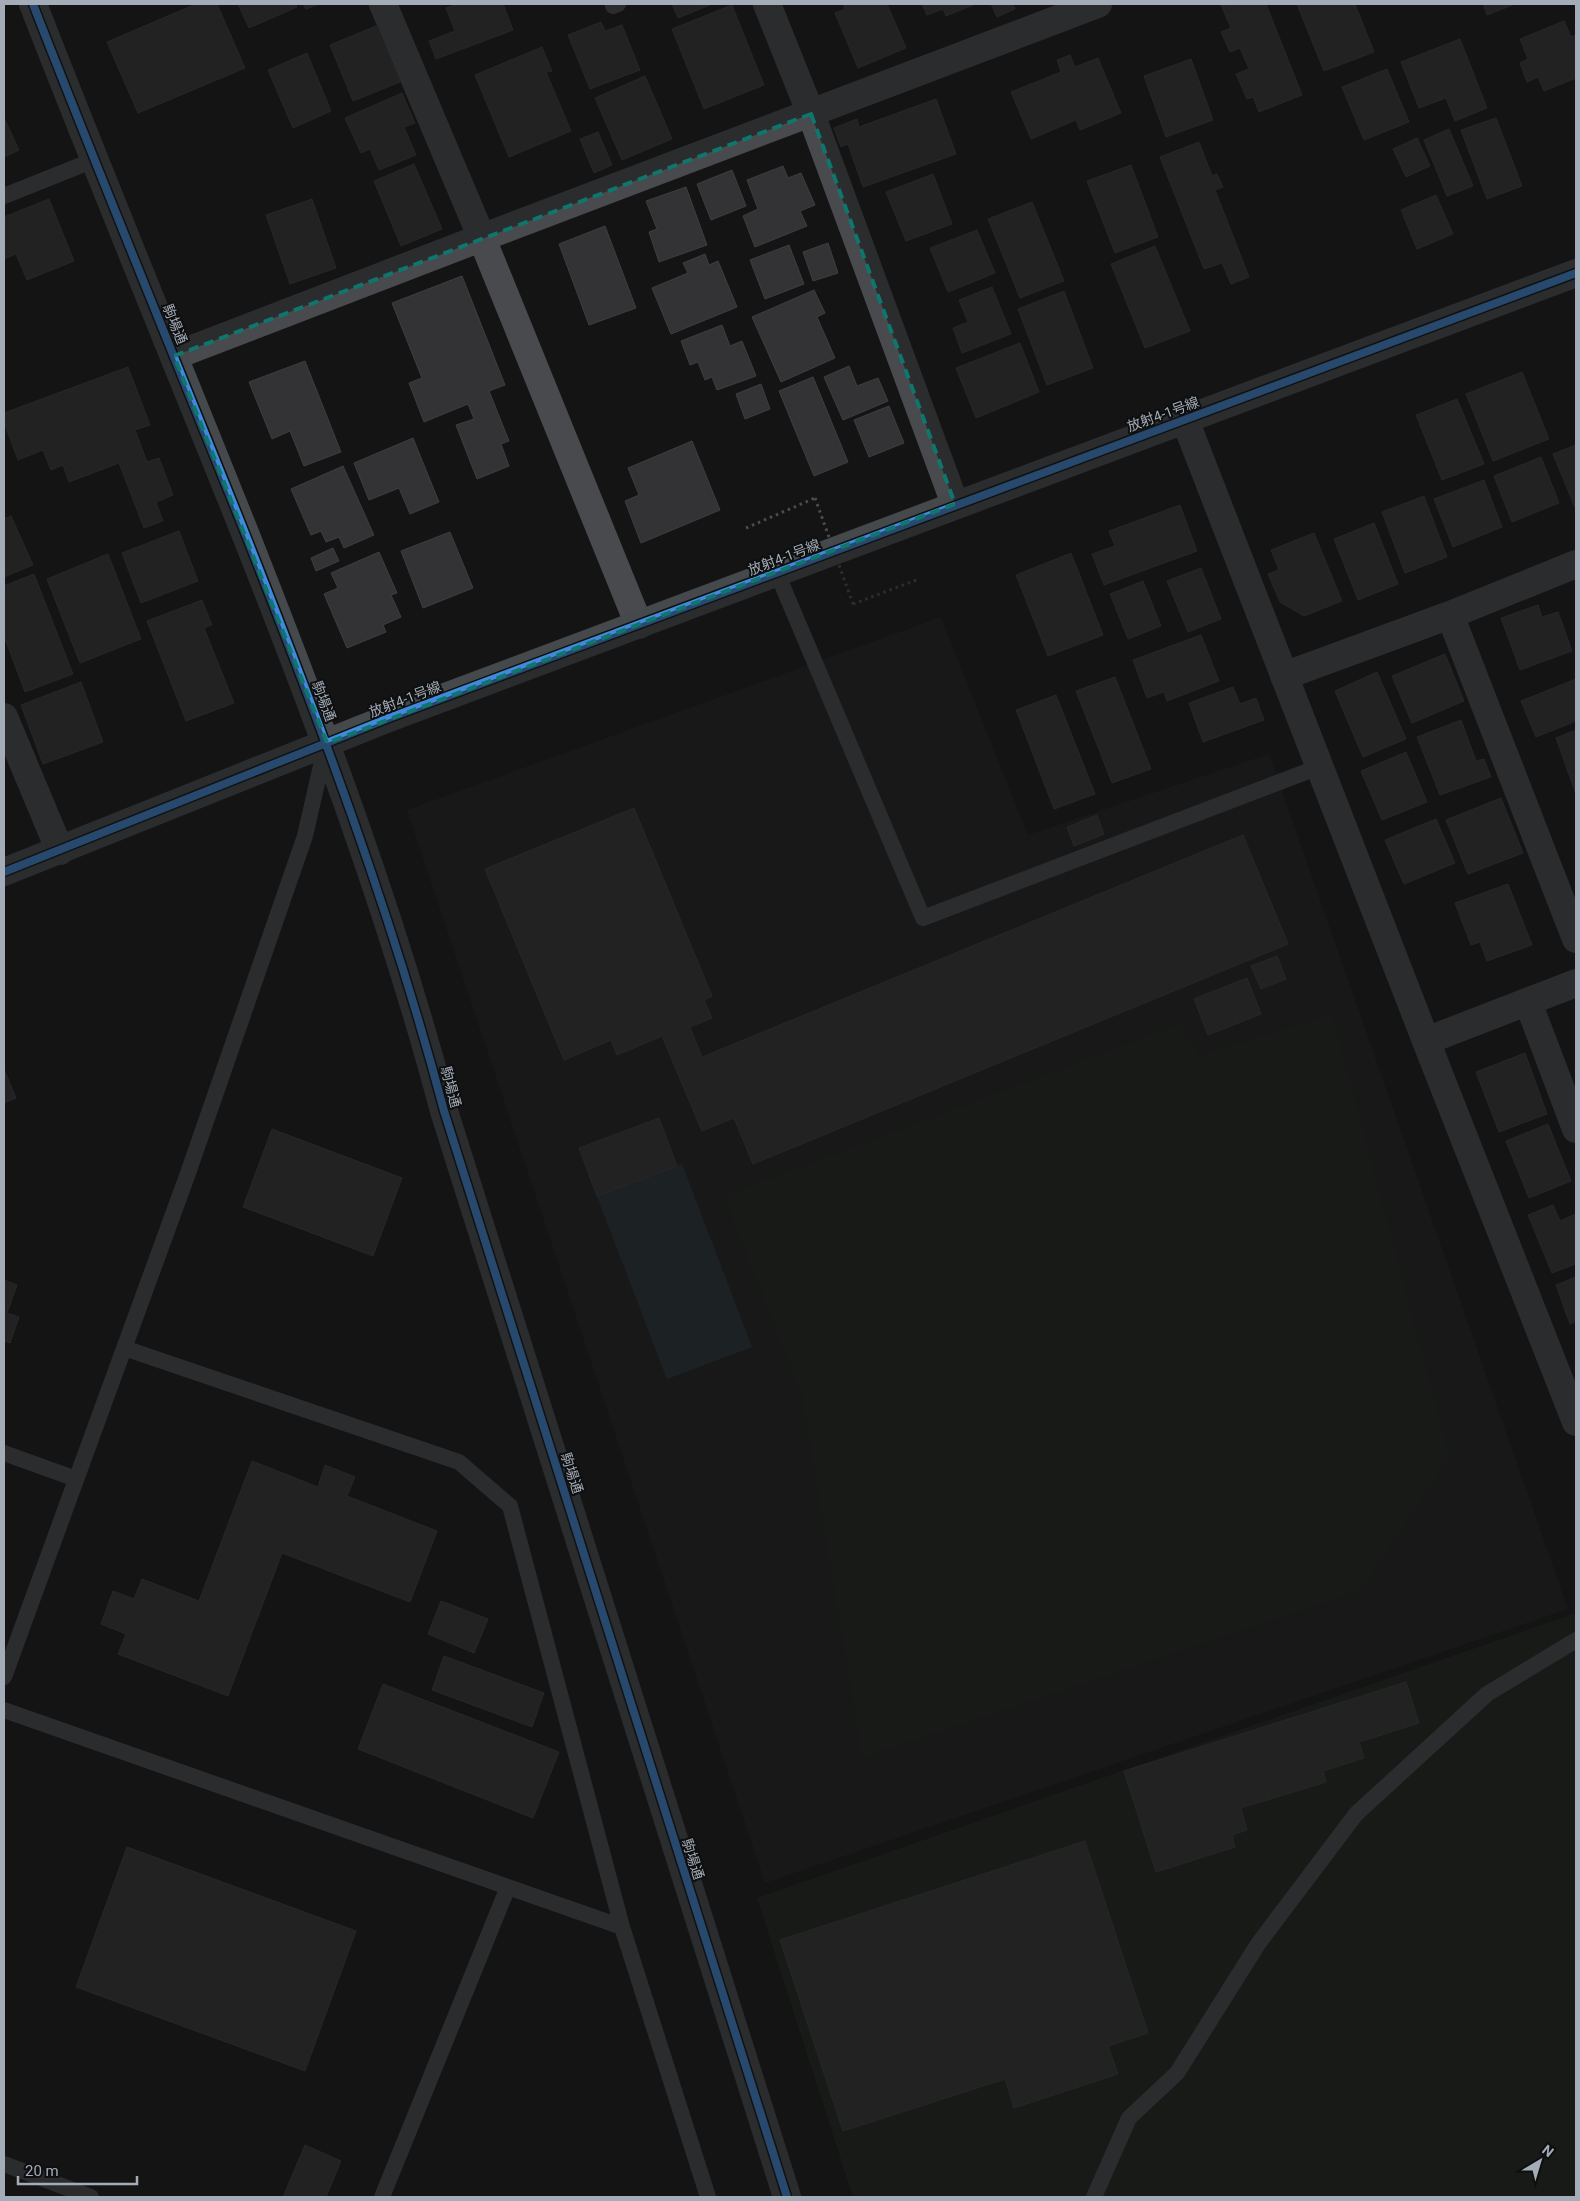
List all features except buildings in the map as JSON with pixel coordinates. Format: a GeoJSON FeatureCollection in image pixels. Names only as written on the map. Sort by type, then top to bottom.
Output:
{"type":"FeatureCollection","features":[{"type":"Feature","properties":{"kind":"street","name":"駒場通"},"geometry":{"type":"LineString","coordinates":[[33,4],[327,743],[364,845],[417,1009],[444,1111],[787,2197]]}},
{"type":"Feature","properties":{"kind":"street"},"geometry":{"type":"LineString","coordinates":[[383,4],[481,236],[638,625]]}},
{"type":"Feature","properties":{"kind":"street"},"geometry":{"type":"LineString","coordinates":[[767,4],[810,114],[955,504]]}},
{"type":"Feature","properties":{"kind":"street"},"geometry":{"type":"LineString","coordinates":[[174,356],[481,236],[810,114],[1098,4]]}},
{"type":"Feature","properties":{"kind":"street","name":"放射4-1号線"},"geometry":{"type":"LineString","coordinates":[[4,872],[327,743],[955,504],[1576,272]]}},
{"type":"Feature","properties":{"kind":"street"},"geometry":{"type":"LineString","coordinates":[[1184,420],[1576,1422]]}},
{"type":"Feature","properties":{"kind":"street"},"geometry":{"type":"LineString","coordinates":[[1284,676],[1450,615],[1576,564]]}},
{"type":"Feature","properties":{"kind":"street"},"geometry":{"type":"LineString","coordinates":[[1450,615],[1576,940]]}},
{"type":"Feature","properties":{"kind":"street"},"geometry":{"type":"LineString","coordinates":[[4,717],[60,851]]}},
{"type":"Feature","properties":{"kind":"street"},"geometry":{"type":"LineString","coordinates":[[1426,1041],[1576,984]]}},
{"type":"Feature","properties":{"kind":"street"},"geometry":{"type":"LineString","coordinates":[[1528,1002],[1576,1129]]}},
{"type":"Feature","properties":{"kind":"lane"},"geometry":{"type":"LineString","coordinates":[[4,196],[94,160]]}},
{"type":"Feature","properties":{"kind":"lane"},"geometry":{"type":"LineString","coordinates":[[777,573],[923,918],[1319,767]]}},
{"type":"Feature","properties":{"kind":"lane"},"geometry":{"type":"LineString","coordinates":[[4,1676],[187,1176],[305,836],[327,743]]}},
{"type":"Feature","properties":{"kind":"lane"},"geometry":{"type":"LineString","coordinates":[[124,1348],[459,1462],[510,1506],[622,1927],[708,2197]]}},
{"type":"Feature","properties":{"kind":"lane"},"geometry":{"type":"LineString","coordinates":[[4,1453],[76,1479]]}},
{"type":"Feature","properties":{"kind":"lane"},"geometry":{"type":"LineString","coordinates":[[1094,2197],[1129,2118],[1177,2073],[1258,1944],[1356,1814],[1487,1694],[1576,1640]]}},
{"type":"Feature","properties":{"kind":"lane"},"geometry":{"type":"LineString","coordinates":[[4,1710],[622,1927]]}},
{"type":"Feature","properties":{"kind":"lane"},"geometry":{"type":"LineString","coordinates":[[382,2197],[508,1887]]}},
{"type":"Feature","properties":{"kind":"lane"},"geometry":{"type":"LineString","coordinates":[[4,2164],[91,2197]]}},
{"type":"Feature","properties":{"kind":"path"},"geometry":{"type":"LineString","coordinates":[[746,528],[815,498],[853,604],[919,578]]}},
{"type":"Feature","properties":{"kind":"highlighted area"},"geometry":{"type":"Polygon","coordinates":[[[811,114],[955,504],[327,743],[174,356],[811,114]]]}},
{"type":"Feature","properties":{"kind":"shaded area"},"geometry":{"type":"Polygon","coordinates":[[[941,617],[1028,835],[1269,754],[1568,1609],[765,1883],[407,810],[941,617]]]}},
{"type":"Feature","properties":{"kind":"shaded area"},"geometry":{"type":"Polygon","coordinates":[[[1332,1015],[1449,1456],[1361,1590],[863,1757],[802,1395],[724,1196],[1179,1025],[1198,1056],[1332,1015]]]}},
{"type":"Feature","properties":{"kind":"shaded area"},"geometry":{"type":"Polygon","coordinates":[[[682,1164],[752,1347],[667,1379],[597,1196],[682,1164]]]}},
{"type":"Feature","properties":{"kind":"shaded area"},"geometry":{"type":"Polygon","coordinates":[[[1576,1613],[1576,2197],[853,2197],[757,1898],[1576,1613]]]}},
{"type":"Feature","properties":{"kind":"cycle path"},"geometry":{"type":"LineString","coordinates":[[33,4],[243,528],[352,816],[401,963],[444,1111],[787,2197]]}},
{"type":"Feature","properties":{"kind":"cycle path"},"geometry":{"type":"LineString","coordinates":[[4,872],[389,718],[1576,273]]}}]}
